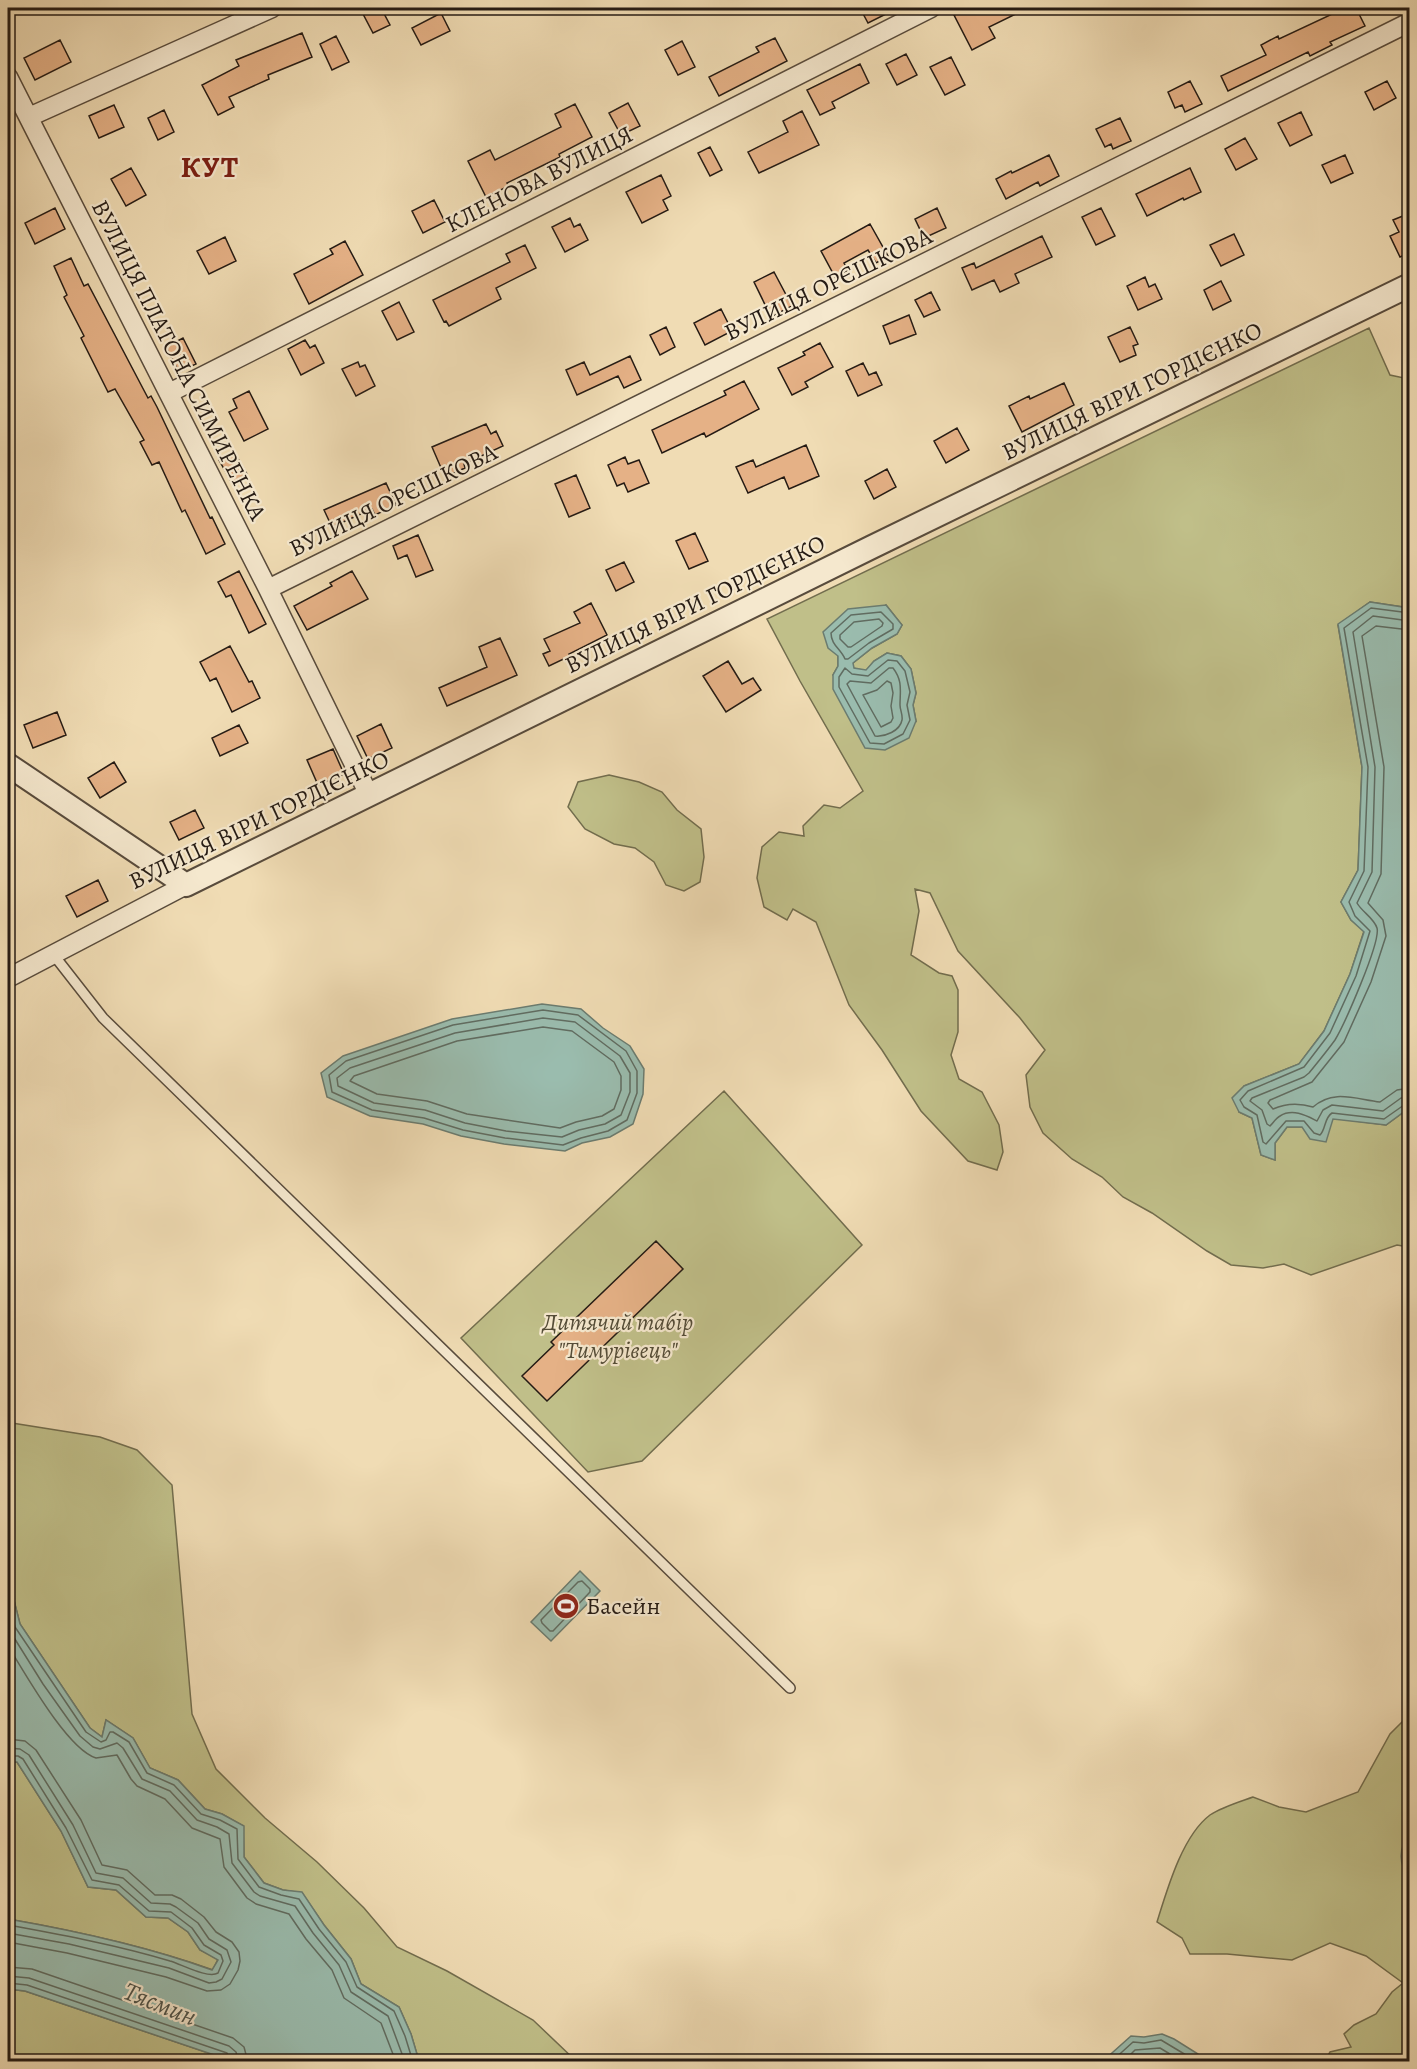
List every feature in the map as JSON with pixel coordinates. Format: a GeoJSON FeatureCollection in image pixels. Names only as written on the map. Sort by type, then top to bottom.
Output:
{"type":"FeatureCollection","features":[{"type":"Feature","properties":{"kind":"street"},"geometry":{"type":"LineString","coordinates":[[29,117],[272,8]]}},
{"type":"Feature","properties":{"kind":"street","name":"КЛЕНОВА ВУЛИЦЯ"},"geometry":{"type":"LineString","coordinates":[[169,393],[932,8]]}},
{"type":"Feature","properties":{"kind":"street","name":"ВУЛИЦЯ ОРЄШКОВА"},"geometry":{"type":"LineString","coordinates":[[268,589],[1410,22]]}},
{"type":"Feature","properties":{"kind":"street","name":"ВУЛИЦЯ ПЛАТОНА СИМИРЕНКА"},"geometry":{"type":"LineString","coordinates":[[8,77],[268,589],[369,795]]}},
{"type":"Feature","properties":{"kind":"street","name":"ВУЛИЦЯ ВІРИ ГОРДІЄНКО"},"geometry":{"type":"LineString","coordinates":[[8,978],[186,885],[1410,285]]}},
{"type":"Feature","properties":{"kind":"street"},"geometry":{"type":"LineString","coordinates":[[8,765],[186,885]]}},
{"type":"Feature","properties":{"kind":"lane"},"geometry":{"type":"LineString","coordinates":[[53,954],[103,1018],[790,1688]]}},
{"type":"Feature","properties":{"kind":"green space"},"geometry":{"type":"Polygon","coordinates":[[[1369,328],[1390,375],[1409,379],[1410,608],[1370,602],[1338,625],[1362,767],[1358,870],[1341,902],[1351,920],[1364,931],[1350,974],[1324,1031],[1299,1064],[1244,1086],[1239,1112],[1252,1118],[1261,1155],[1275,1160],[1275,1143],[1287,1127],[1302,1127],[1333,1118],[1386,1125],[1409,1108],[1409,1247],[1397,1245],[1311,1275],[1284,1264],[1263,1268],[1231,1265],[1152,1213],[1123,1197],[1102,1177],[1072,1159],[1043,1133],[1030,1107],[1026,1075],[1045,1050],[1020,1018],[958,951],[930,893],[915,889],[919,911],[911,955],[939,973],[952,976],[958,990],[958,1032],[951,1055],[959,1079],[982,1092],[999,1125],[1003,1152],[997,1170],[968,1161],[921,1111],[882,1050],[849,1005],[816,922],[793,909],[787,920],[764,907],[757,878],[762,847],[779,832],[804,836],[803,826],[824,805],[840,808],[863,791],[767,619],[1369,328]],[[886,605],[838,656],[838,666],[833,675],[916,721],[913,705],[916,693],[911,669],[901,656],[887,653],[874,661],[866,671],[853,668],[853,663],[872,648],[897,634],[902,625],[886,605]]]}},
{"type":"Feature","properties":{"kind":"green space"},"geometry":{"type":"Polygon","coordinates":[[[609,775],[639,782],[662,792],[677,810],[701,829],[704,857],[700,882],[684,891],[666,885],[654,862],[635,848],[614,844],[585,829],[568,807],[578,782],[609,775]]]}},
{"type":"Feature","properties":{"kind":"green space","name":"Дитячий табір \"Тимурівець\""},"geometry":{"type":"Polygon","coordinates":[[[724,1091],[862,1245],[642,1461],[588,1472],[461,1338],[724,1091]]]}},
{"type":"Feature","properties":{"kind":"green space"},"geometry":{"type":"Polygon","coordinates":[[[8,1419],[12,1423],[100,1437],[137,1450],[172,1485],[192,1714],[216,1769],[265,1818],[317,1862],[364,1908],[397,1947],[447,1971],[533,2020],[576,2061],[419,2061],[411,2034],[399,2007],[361,1984],[351,1959],[302,1893],[283,1890],[264,1883],[244,1857],[243,1826],[222,1814],[205,1809],[178,1780],[150,1768],[133,1738],[106,1720],[102,1737],[90,1728],[20,1624],[8,1577],[8,1419]]]}},
{"type":"Feature","properties":{"kind":"green space"},"geometry":{"type":"Polygon","coordinates":[[[1409,1715],[1409,1836],[1405,1841],[1404,1870],[1410,1877],[1409,2061],[1325,2061],[1330,2052],[1351,2047],[1344,2034],[1354,2025],[1376,2014],[1392,1992],[1403,1983],[1366,1956],[1330,1943],[1292,1960],[1227,1954],[1190,1954],[1182,1938],[1157,1922],[1177,1864],[1191,1836],[1210,1815],[1253,1797],[1279,1807],[1306,1812],[1358,1792],[1390,1734],[1409,1715]]]}},
{"type":"Feature","properties":{"kind":"green space"},"geometry":{"type":"Polygon","coordinates":[[[8,1762],[17,1762],[61,1831],[88,1887],[116,1890],[146,1917],[168,1918],[188,1932],[200,1950],[218,1959],[213,1970],[111,1940],[8,1919],[8,1762]]]}},
{"type":"Feature","properties":{"kind":"green space"},"geometry":{"type":"Polygon","coordinates":[[[8,1989],[25,1991],[232,2061],[8,2061],[8,1989]]]}},
{"type":"Feature","properties":{"kind":"water"},"geometry":{"type":"Polygon","coordinates":[[[1370,602],[1409,608],[1409,1108],[1386,1125],[1333,1119],[1326,1142],[1310,1139],[1302,1127],[1287,1127],[1275,1143],[1275,1160],[1261,1155],[1252,1118],[1239,1112],[1232,1098],[1244,1086],[1299,1064],[1324,1031],[1350,974],[1364,932],[1351,920],[1341,902],[1358,870],[1362,767],[1338,624],[1370,602]]]}},
{"type":"Feature","properties":{"kind":"water"},"geometry":{"type":"Polygon","coordinates":[[[886,605],[902,625],[897,634],[872,648],[853,663],[854,668],[866,670],[874,661],[887,653],[901,656],[911,669],[916,693],[913,705],[916,721],[909,738],[885,750],[865,748],[833,689],[833,675],[838,666],[838,656],[828,648],[823,632],[848,609],[886,605]]]}},
{"type":"Feature","properties":{"kind":"water"},"geometry":{"type":"Polygon","coordinates":[[[542,1004],[581,1009],[603,1028],[630,1046],[644,1069],[643,1094],[633,1124],[610,1137],[582,1143],[565,1151],[504,1144],[461,1136],[423,1124],[370,1116],[327,1097],[321,1073],[343,1056],[452,1019],[542,1004]]]}},
{"type":"Feature","properties":{"kind":"water","name":"Басейн"},"geometry":{"type":"Polygon","coordinates":[[[580,1571],[600,1591],[551,1641],[531,1622],[580,1571]]]}},
{"type":"Feature","properties":{"kind":"water","name":"Тясмин"},"geometry":{"type":"Polygon","coordinates":[[[8,1577],[20,1624],[90,1728],[102,1737],[106,1720],[133,1738],[150,1768],[178,1780],[205,1809],[222,1814],[244,1826],[244,1857],[264,1883],[283,1890],[302,1892],[351,1959],[361,1984],[399,2007],[411,2034],[419,2061],[232,2061],[25,1991],[8,1989],[8,1919],[111,1940],[212,1970],[218,1960],[200,1950],[188,1932],[168,1918],[146,1917],[116,1890],[88,1887],[61,1831],[17,1762],[8,1762],[8,1577]]]}},
{"type":"Feature","properties":{"kind":"water"},"geometry":{"type":"Polygon","coordinates":[[[1409,1836],[1409,1877],[1403,1867],[1401,1856],[1405,1841],[1409,1836]]]}},
{"type":"Feature","properties":{"kind":"water"},"geometry":{"type":"Polygon","coordinates":[[[1162,2034],[1198,2054],[1199,2061],[1103,2061],[1131,2036],[1144,2037],[1162,2034]]]}},
{"type":"Feature","properties":{"kind":"building"},"geometry":{"type":"Polygon","coordinates":[[[370,8],[381,8],[390,25],[373,33],[362,12],[370,8]]]}},
{"type":"Feature","properties":{"kind":"building"},"geometry":{"type":"Polygon","coordinates":[[[860,8],[898,8],[868,23],[860,8]]]}},
{"type":"Feature","properties":{"kind":"building"},"geometry":{"type":"Polygon","coordinates":[[[970,8],[1028,8],[989,27],[995,38],[972,50],[954,15],[970,8]]]}},
{"type":"Feature","properties":{"kind":"building"},"geometry":{"type":"Polygon","coordinates":[[[1345,8],[1356,8],[1365,26],[1330,42],[1332,45],[1310,56],[1308,52],[1228,91],[1221,76],[1266,55],[1261,45],[1345,8]]]}},
{"type":"Feature","properties":{"kind":"building"},"geometry":{"type":"Polygon","coordinates":[[[441,13],[450,31],[421,45],[412,28],[441,13]]]}},
{"type":"Feature","properties":{"kind":"building"},"geometry":{"type":"Polygon","coordinates":[[[302,33],[312,57],[268,75],[269,79],[229,97],[234,107],[218,115],[202,85],[239,66],[236,60],[302,33]]]}},
{"type":"Feature","properties":{"kind":"building"},"geometry":{"type":"Polygon","coordinates":[[[336,36],[349,62],[332,70],[320,44],[336,36]]]}},
{"type":"Feature","properties":{"kind":"building"},"geometry":{"type":"Polygon","coordinates":[[[775,38],[787,61],[719,96],[709,77],[759,52],[756,47],[775,38]]]}},
{"type":"Feature","properties":{"kind":"building"},"geometry":{"type":"Polygon","coordinates":[[[60,40],[71,62],[35,80],[24,58],[60,40]]]}},
{"type":"Feature","properties":{"kind":"building"},"geometry":{"type":"Polygon","coordinates":[[[682,41],[695,67],[678,75],[665,50],[682,41]]]}},
{"type":"Feature","properties":{"kind":"building"},"geometry":{"type":"Polygon","coordinates":[[[906,54],[917,75],[897,85],[886,64],[906,54]]]}},
{"type":"Feature","properties":{"kind":"building"},"geometry":{"type":"Polygon","coordinates":[[[951,57],[965,85],[945,95],[930,67],[951,57]]]}},
{"type":"Feature","properties":{"kind":"building"},"geometry":{"type":"Polygon","coordinates":[[[860,64],[869,83],[832,102],[835,108],[820,115],[807,90],[860,64]]]}},
{"type":"Feature","properties":{"kind":"building"},"geometry":{"type":"Polygon","coordinates":[[[1190,81],[1202,104],[1185,112],[1182,105],[1175,108],[1168,92],[1190,81]]]}},
{"type":"Feature","properties":{"kind":"building"},"geometry":{"type":"Polygon","coordinates":[[[1387,81],[1396,98],[1374,110],[1365,92],[1387,81]]]}},
{"type":"Feature","properties":{"kind":"building"},"geometry":{"type":"Polygon","coordinates":[[[628,103],[640,126],[621,135],[609,113],[628,103]]]}},
{"type":"Feature","properties":{"kind":"building"},"geometry":{"type":"Polygon","coordinates":[[[575,104],[592,137],[559,154],[560,157],[507,183],[509,186],[486,197],[468,161],[490,150],[495,160],[561,127],[555,114],[575,104]]]}},
{"type":"Feature","properties":{"kind":"building"},"geometry":{"type":"Polygon","coordinates":[[[114,105],[124,127],[99,138],[89,116],[114,105]]]}},
{"type":"Feature","properties":{"kind":"building"},"geometry":{"type":"Polygon","coordinates":[[[164,110],[174,132],[158,140],[148,118],[164,110]]]}},
{"type":"Feature","properties":{"kind":"building"},"geometry":{"type":"Polygon","coordinates":[[[802,111],[819,145],[759,173],[748,152],[788,132],[783,121],[802,111]]]}},
{"type":"Feature","properties":{"kind":"building"},"geometry":{"type":"Polygon","coordinates":[[[1301,112],[1312,135],[1290,146],[1278,123],[1301,112]]]}},
{"type":"Feature","properties":{"kind":"building"},"geometry":{"type":"Polygon","coordinates":[[[1120,118],[1131,141],[1113,149],[1111,144],[1105,147],[1096,129],[1120,118]]]}},
{"type":"Feature","properties":{"kind":"building"},"geometry":{"type":"Polygon","coordinates":[[[1245,138],[1257,159],[1236,170],[1225,149],[1245,138]]]}},
{"type":"Feature","properties":{"kind":"building"},"geometry":{"type":"Polygon","coordinates":[[[710,147],[722,170],[710,176],[698,153],[710,147]]]}},
{"type":"Feature","properties":{"kind":"building"},"geometry":{"type":"Polygon","coordinates":[[[1049,155],[1059,176],[1040,186],[1038,182],[1006,199],[996,179],[1049,155]]]}},
{"type":"Feature","properties":{"kind":"building"},"geometry":{"type":"Polygon","coordinates":[[[1345,155],[1353,173],[1331,183],[1322,165],[1345,155]]]}},
{"type":"Feature","properties":{"kind":"building"},"geometry":{"type":"Polygon","coordinates":[[[131,168],[146,195],[126,206],[111,179],[131,168]]]}},
{"type":"Feature","properties":{"kind":"building"},"geometry":{"type":"Polygon","coordinates":[[[1190,168],[1201,192],[1184,200],[1183,198],[1147,216],[1136,194],[1190,168]]]}},
{"type":"Feature","properties":{"kind":"building"},"geometry":{"type":"Polygon","coordinates":[[[661,175],[671,196],[663,200],[668,210],[642,223],[626,192],[661,175]]]}},
{"type":"Feature","properties":{"kind":"building"},"geometry":{"type":"Polygon","coordinates":[[[434,200],[445,222],[423,233],[412,211],[434,200]]]}},
{"type":"Feature","properties":{"kind":"building"},"geometry":{"type":"Polygon","coordinates":[[[55,208],[65,229],[35,244],[25,223],[55,208]]]}},
{"type":"Feature","properties":{"kind":"building"},"geometry":{"type":"Polygon","coordinates":[[[937,208],[946,228],[924,238],[915,219],[937,208]]]}},
{"type":"Feature","properties":{"kind":"building"},"geometry":{"type":"Polygon","coordinates":[[[1101,208],[1115,236],[1096,245],[1082,217],[1101,208]]]}},
{"type":"Feature","properties":{"kind":"building"},"geometry":{"type":"Polygon","coordinates":[[[1410,213],[1410,255],[1409,253],[1400,257],[1390,236],[1399,232],[1393,220],[1410,213]]]}},
{"type":"Feature","properties":{"kind":"building"},"geometry":{"type":"Polygon","coordinates":[[[570,218],[574,227],[580,224],[588,240],[565,252],[552,227],[570,218]]]}},
{"type":"Feature","properties":{"kind":"building"},"geometry":{"type":"Polygon","coordinates":[[[870,224],[888,256],[876,263],[868,250],[844,263],[848,270],[835,277],[821,251],[870,224]]]}},
{"type":"Feature","properties":{"kind":"building"},"geometry":{"type":"Polygon","coordinates":[[[1234,234],[1244,255],[1221,266],[1210,245],[1234,234]]]}},
{"type":"Feature","properties":{"kind":"building"},"geometry":{"type":"Polygon","coordinates":[[[1042,236],[1052,257],[1015,274],[1019,283],[1000,292],[994,280],[972,290],[962,268],[974,263],[976,268],[1042,236]]]}},
{"type":"Feature","properties":{"kind":"building"},"geometry":{"type":"Polygon","coordinates":[[[225,237],[236,261],[209,274],[197,251],[225,237]]]}},
{"type":"Feature","properties":{"kind":"building"},"geometry":{"type":"Polygon","coordinates":[[[345,241],[363,275],[309,304],[294,274],[333,254],[330,249],[345,241]]]}},
{"type":"Feature","properties":{"kind":"building"},"geometry":{"type":"Polygon","coordinates":[[[525,245],[536,268],[496,288],[501,299],[449,326],[446,321],[444,322],[433,300],[510,262],[506,254],[525,245]]]}},
{"type":"Feature","properties":{"kind":"building"},"geometry":{"type":"Polygon","coordinates":[[[71,258],[84,286],[88,284],[148,398],[151,396],[157,407],[210,518],[212,517],[225,544],[206,554],[185,510],[182,512],[159,462],[152,465],[140,442],[144,440],[115,389],[108,392],[81,338],[84,336],[64,297],[67,295],[54,266],[71,258]]]}},
{"type":"Feature","properties":{"kind":"building"},"geometry":{"type":"Polygon","coordinates":[[[774,272],[792,306],[771,317],[754,282],[774,272]]]}},
{"type":"Feature","properties":{"kind":"building"},"geometry":{"type":"Polygon","coordinates":[[[1145,277],[1149,287],[1155,284],[1162,299],[1138,310],[1127,286],[1145,277]]]}},
{"type":"Feature","properties":{"kind":"building"},"geometry":{"type":"Polygon","coordinates":[[[1221,281],[1231,301],[1213,310],[1204,290],[1221,281]]]}},
{"type":"Feature","properties":{"kind":"building"},"geometry":{"type":"Polygon","coordinates":[[[931,292],[940,310],[924,317],[915,300],[931,292]]]}},
{"type":"Feature","properties":{"kind":"building"},"geometry":{"type":"Polygon","coordinates":[[[399,302],[414,332],[397,340],[382,311],[399,302]]]}},
{"type":"Feature","properties":{"kind":"building"},"geometry":{"type":"Polygon","coordinates":[[[721,309],[732,331],[705,345],[694,323],[721,309]]]}},
{"type":"Feature","properties":{"kind":"building"},"geometry":{"type":"Polygon","coordinates":[[[909,315],[916,334],[890,344],[883,326],[909,315]]]}},
{"type":"Feature","properties":{"kind":"building"},"geometry":{"type":"Polygon","coordinates":[[[666,327],[675,347],[660,355],[650,335],[666,327]]]}},
{"type":"Feature","properties":{"kind":"building"},"geometry":{"type":"Polygon","coordinates":[[[1130,327],[1138,344],[1133,346],[1136,355],[1120,362],[1108,337],[1130,327]]]}},
{"type":"Feature","properties":{"kind":"building"},"geometry":{"type":"Polygon","coordinates":[[[183,338],[196,364],[179,372],[166,347],[183,338]]]}},
{"type":"Feature","properties":{"kind":"building"},"geometry":{"type":"Polygon","coordinates":[[[305,340],[310,348],[315,345],[324,363],[301,375],[288,349],[305,340]]]}},
{"type":"Feature","properties":{"kind":"building"},"geometry":{"type":"Polygon","coordinates":[[[820,343],[833,367],[805,382],[808,387],[792,395],[778,368],[805,355],[803,352],[820,343]]]}},
{"type":"Feature","properties":{"kind":"building"},"geometry":{"type":"Polygon","coordinates":[[[630,356],[641,380],[624,388],[618,376],[577,395],[566,370],[584,362],[590,375],[630,356]]]}},
{"type":"Feature","properties":{"kind":"building"},"geometry":{"type":"Polygon","coordinates":[[[358,362],[360,367],[365,365],[375,386],[356,396],[342,369],[358,362]]]}},
{"type":"Feature","properties":{"kind":"building"},"geometry":{"type":"Polygon","coordinates":[[[863,363],[869,375],[876,372],[882,385],[858,396],[846,371],[863,363]]]}},
{"type":"Feature","properties":{"kind":"building"},"geometry":{"type":"Polygon","coordinates":[[[744,381],[759,409],[706,437],[704,433],[662,453],[652,430],[726,395],[724,391],[744,381]]]}},
{"type":"Feature","properties":{"kind":"building"},"geometry":{"type":"Polygon","coordinates":[[[1064,383],[1074,405],[1022,432],[1009,406],[1064,383]]]}},
{"type":"Feature","properties":{"kind":"building"},"geometry":{"type":"Polygon","coordinates":[[[249,391],[268,429],[244,441],[229,412],[237,408],[233,399],[249,391]]]}},
{"type":"Feature","properties":{"kind":"building"},"geometry":{"type":"Polygon","coordinates":[[[486,424],[491,434],[496,431],[503,446],[464,464],[465,468],[445,477],[432,447],[486,424]]]}},
{"type":"Feature","properties":{"kind":"building"},"geometry":{"type":"Polygon","coordinates":[[[957,428],[969,450],[946,463],[934,441],[957,428]]]}},
{"type":"Feature","properties":{"kind":"building"},"geometry":{"type":"Polygon","coordinates":[[[806,445],[819,476],[789,489],[784,477],[748,493],[736,467],[753,460],[756,467],[806,445]]]}},
{"type":"Feature","properties":{"kind":"building"},"geometry":{"type":"Polygon","coordinates":[[[234,452],[247,474],[232,483],[219,460],[234,452]]]}},
{"type":"Feature","properties":{"kind":"building"},"geometry":{"type":"Polygon","coordinates":[[[625,457],[628,464],[639,460],[649,483],[628,492],[624,483],[617,486],[608,465],[625,457]]]}},
{"type":"Feature","properties":{"kind":"building"},"geometry":{"type":"Polygon","coordinates":[[[887,469],[896,487],[874,499],[865,481],[887,469]]]}},
{"type":"Feature","properties":{"kind":"building"},"geometry":{"type":"Polygon","coordinates":[[[576,475],[590,508],[569,517],[555,484],[576,475]]]}},
{"type":"Feature","properties":{"kind":"building"},"geometry":{"type":"Polygon","coordinates":[[[386,483],[396,505],[375,515],[372,509],[332,527],[324,510],[386,483]]]}},
{"type":"Feature","properties":{"kind":"building"},"geometry":{"type":"Polygon","coordinates":[[[695,533],[708,561],[689,569],[676,541],[695,533]]]}},
{"type":"Feature","properties":{"kind":"building"},"geometry":{"type":"Polygon","coordinates":[[[418,535],[433,570],[416,577],[407,555],[398,559],[393,546],[418,535]]]}},
{"type":"Feature","properties":{"kind":"building"},"geometry":{"type":"Polygon","coordinates":[[[624,562],[634,582],[616,591],[606,570],[624,562]]]}},
{"type":"Feature","properties":{"kind":"building"},"geometry":{"type":"Polygon","coordinates":[[[239,571],[266,624],[249,633],[231,595],[226,597],[218,582],[239,571]]]}},
{"type":"Feature","properties":{"kind":"building"},"geometry":{"type":"Polygon","coordinates":[[[352,571],[368,599],[307,630],[294,606],[332,586],[330,583],[352,571]]]}},
{"type":"Feature","properties":{"kind":"building"},"geometry":{"type":"Polygon","coordinates":[[[591,603],[607,635],[549,666],[543,654],[550,651],[544,639],[580,623],[574,612],[591,603]]]}},
{"type":"Feature","properties":{"kind":"building"},"geometry":{"type":"Polygon","coordinates":[[[500,638],[517,675],[447,706],[439,688],[487,667],[479,647],[500,638]]]}},
{"type":"Feature","properties":{"kind":"building"},"geometry":{"type":"Polygon","coordinates":[[[230,646],[260,698],[232,712],[216,678],[210,681],[200,662],[230,646]]]}},
{"type":"Feature","properties":{"kind":"building"},"geometry":{"type":"Polygon","coordinates":[[[728,661],[742,684],[753,678],[761,690],[726,712],[703,676],[728,661]]]}},
{"type":"Feature","properties":{"kind":"building"},"geometry":{"type":"Polygon","coordinates":[[[57,712],[66,735],[33,748],[24,725],[57,712]]]}},
{"type":"Feature","properties":{"kind":"building"},"geometry":{"type":"Polygon","coordinates":[[[381,724],[392,748],[368,759],[357,736],[381,724]]]}},
{"type":"Feature","properties":{"kind":"building"},"geometry":{"type":"Polygon","coordinates":[[[239,725],[248,743],[220,756],[212,738],[239,725]]]}},
{"type":"Feature","properties":{"kind":"building"},"geometry":{"type":"Polygon","coordinates":[[[333,749],[344,774],[318,785],[307,760],[333,749]]]}},
{"type":"Feature","properties":{"kind":"building"},"geometry":{"type":"Polygon","coordinates":[[[114,762],[126,782],[100,798],[88,778],[114,762]]]}},
{"type":"Feature","properties":{"kind":"building"},"geometry":{"type":"Polygon","coordinates":[[[195,810],[204,828],[179,840],[170,822],[195,810]]]}},
{"type":"Feature","properties":{"kind":"building"},"geometry":{"type":"Polygon","coordinates":[[[98,880],[108,901],[77,917],[66,896],[98,880]]]}},
{"type":"Feature","properties":{"kind":"building"},"geometry":{"type":"Polygon","coordinates":[[[656,1241],[683,1269],[547,1401],[522,1376],[554,1345],[551,1342],[656,1241]]]}},
{"type":"Feature","properties":{"kind":"place","name":"Басейн"},"geometry":{"type":"Point","coordinates":[566,1606]}},
{"type":"Feature","properties":{"kind":"district","name":"КУТ"},"geometry":{"type":"Point","coordinates":[210,167]}}]}
